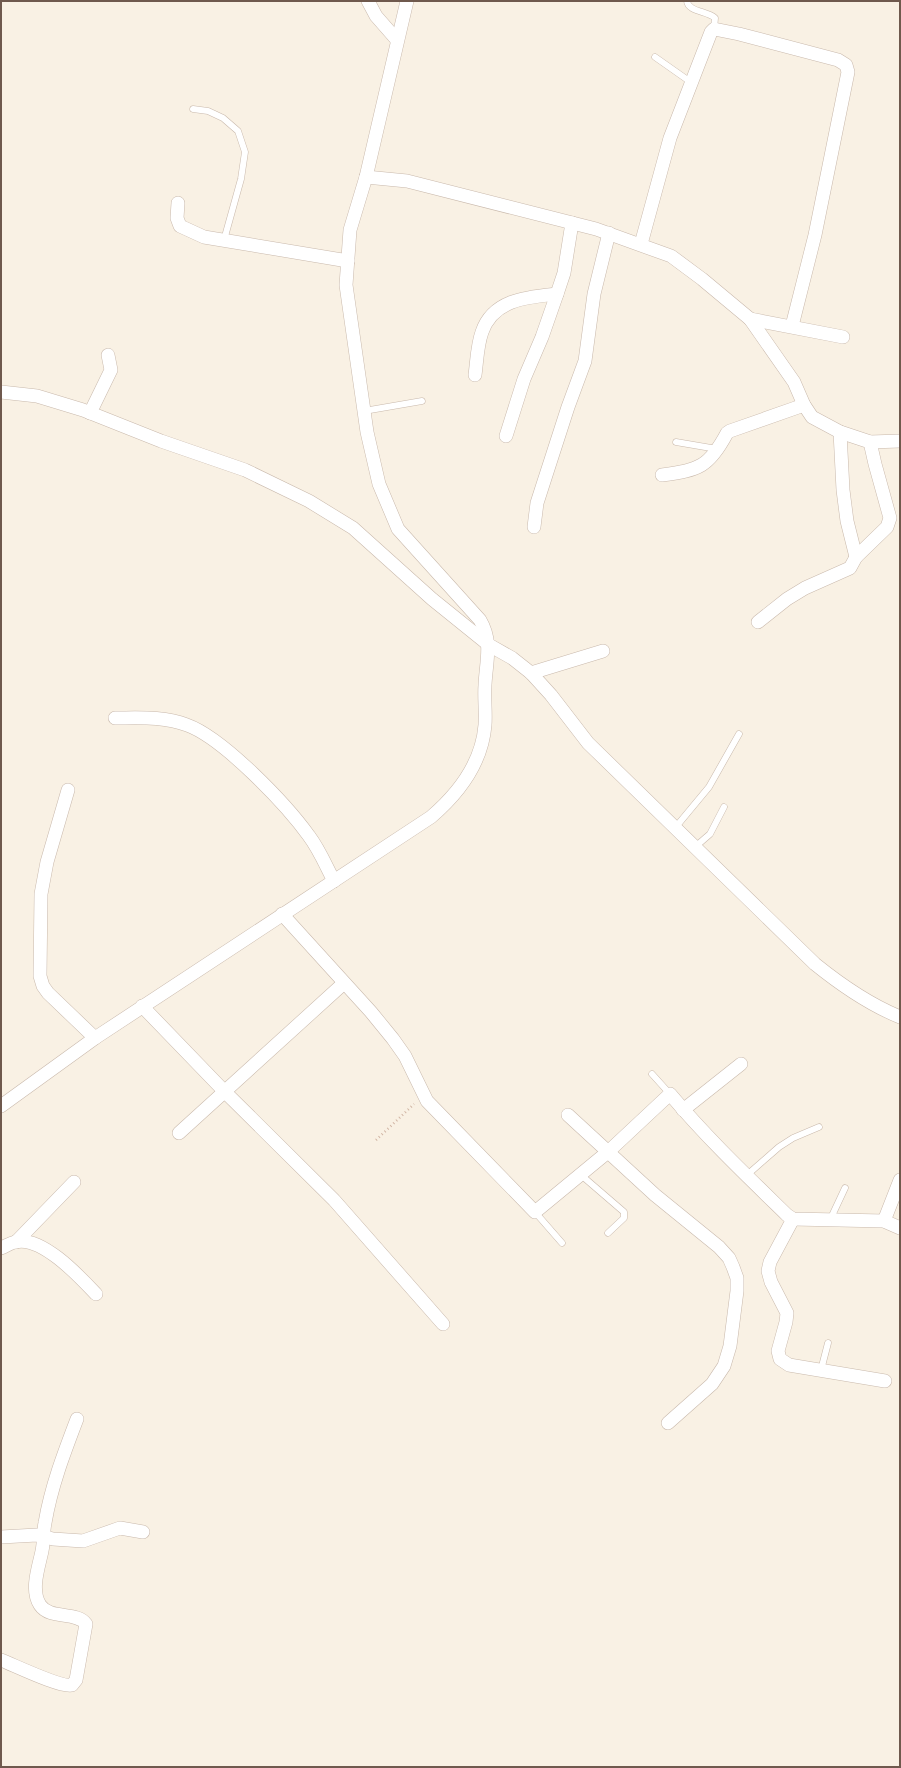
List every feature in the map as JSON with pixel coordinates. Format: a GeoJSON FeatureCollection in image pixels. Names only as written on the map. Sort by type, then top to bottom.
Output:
{"type":"FeatureCollection","features":[{"type":"Feature","properties":{"kind":"street"},"geometry":{"type":"LineString","coordinates":[[368,1],[376,16],[397,40]]}},
{"type":"Feature","properties":{"kind":"street"},"geometry":{"type":"LineString","coordinates":[[1,1106],[142,1006],[431,817],[444,806],[463,785],[474,764],[483,740],[485,725],[484,684],[488,664],[489,644],[485,628],[480,620],[398,529],[379,484],[367,432],[346,285],[350,230],[366,177],[407,1]]}},
{"type":"Feature","properties":{"kind":"street"},"geometry":{"type":"LineString","coordinates":[[641,244],[670,138],[711,32],[714,29],[739,34],[838,60],[846,65],[848,72],[815,235],[792,326]]}},
{"type":"Feature","properties":{"kind":"street"},"geometry":{"type":"LineString","coordinates":[[366,177],[407,181],[572,223],[609,233],[671,256],[702,279],[750,319],[794,382],[804,405],[812,417],[840,432],[870,442],[900,441]]}},
{"type":"Feature","properties":{"kind":"street"},"geometry":{"type":"LineString","coordinates":[[178,204],[177,218],[180,226],[204,237],[348,261]]}},
{"type":"Feature","properties":{"kind":"street"},"geometry":{"type":"LineString","coordinates":[[506,436],[524,379],[544,330],[564,273],[572,223]]}},
{"type":"Feature","properties":{"kind":"street"},"geometry":{"type":"LineString","coordinates":[[534,527],[537,503],[568,406],[585,360],[594,294],[609,233]]}},
{"type":"Feature","properties":{"kind":"street"},"geometry":{"type":"LineString","coordinates":[[475,375],[482,331],[491,316],[504,306],[519,299],[557,294]]}},
{"type":"Feature","properties":{"kind":"street"},"geometry":{"type":"LineString","coordinates":[[750,319],[843,337]]}},
{"type":"Feature","properties":{"kind":"street"},"geometry":{"type":"LineString","coordinates":[[90,413],[111,370],[108,355]]}},
{"type":"Feature","properties":{"kind":"street"},"geometry":{"type":"LineString","coordinates":[[1,392],[37,396],[90,413],[245,470],[309,501],[353,528],[432,599],[489,644],[512,658],[531,673],[551,695],[588,744],[815,964],[833,979],[870,1003],[900,1016]]}},
{"type":"Feature","properties":{"kind":"street"},"geometry":{"type":"LineString","coordinates":[[662,475],[688,472],[709,461],[719,449],[727,433],[730,431],[804,405]]}},
{"type":"Feature","properties":{"kind":"street"},"geometry":{"type":"LineString","coordinates":[[840,432],[843,490],[847,521],[856,557]]}},
{"type":"Feature","properties":{"kind":"street"},"geometry":{"type":"LineString","coordinates":[[758,622],[787,599],[805,588],[850,568],[856,557],[887,527],[890,518],[870,442]]}},
{"type":"Feature","properties":{"kind":"street"},"geometry":{"type":"LineString","coordinates":[[531,673],[602,651]]}},
{"type":"Feature","properties":{"kind":"street"},"geometry":{"type":"LineString","coordinates":[[115,718],[152,718],[187,725],[209,737],[234,756],[294,816],[310,837],[334,881]]}},
{"type":"Feature","properties":{"kind":"street"},"geometry":{"type":"LineString","coordinates":[[68,790],[47,862],[41,894],[40,976],[43,986],[48,993],[95,1038]]}},
{"type":"Feature","properties":{"kind":"street"},"geometry":{"type":"LineString","coordinates":[[282,914],[394,1039],[423,1095],[535,1212],[609,1151],[670,1094],[683,1110],[746,1175],[793,1219],[884,1221],[900,1228]]}},
{"type":"Feature","properties":{"kind":"street"},"geometry":{"type":"LineString","coordinates":[[179,1134],[344,984]]}},
{"type":"Feature","properties":{"kind":"street"},"geometry":{"type":"LineString","coordinates":[[142,1006],[225,1092],[334,1200],[443,1324]]}},
{"type":"Feature","properties":{"kind":"street"},"geometry":{"type":"LineString","coordinates":[[683,1110],[741,1064]]}},
{"type":"Feature","properties":{"kind":"street"},"geometry":{"type":"LineString","coordinates":[[568,1115],[609,1151],[655,1195],[722,1250],[734,1267],[737,1278],[737,1291],[730,1346],[724,1366],[712,1384],[668,1423]]}},
{"type":"Feature","properties":{"kind":"street"},"geometry":{"type":"LineString","coordinates":[[884,1221],[900,1180]]}},
{"type":"Feature","properties":{"kind":"street"},"geometry":{"type":"LineString","coordinates":[[1,1248],[16,1242],[74,1182]]}},
{"type":"Feature","properties":{"kind":"street"},"geometry":{"type":"LineString","coordinates":[[793,1219],[770,1262],[768,1271],[771,1282],[787,1313],[778,1355],[781,1361],[789,1365],[885,1381]]}},
{"type":"Feature","properties":{"kind":"street"},"geometry":{"type":"LineString","coordinates":[[16,1242],[38,1244],[73,1270],[96,1294]]}},
{"type":"Feature","properties":{"kind":"street"},"geometry":{"type":"LineString","coordinates":[[1,1660],[66,1685],[72,1685],[76,1680],[86,1624],[78,1619],[44,1610],[39,1602],[36,1590],[48,1511],[60,1461],[77,1418]]}},
{"type":"Feature","properties":{"kind":"street"},"geometry":{"type":"LineString","coordinates":[[2,1540],[44,1536],[53,1539],[83,1541],[120,1528],[143,1532]]}},
{"type":"Feature","properties":{"kind":"lane"},"geometry":{"type":"LineString","coordinates":[[687,1],[687,4],[691,8],[712,15],[715,18],[714,29]]}},
{"type":"Feature","properties":{"kind":"lane"},"geometry":{"type":"LineString","coordinates":[[654,57],[692,83]]}},
{"type":"Feature","properties":{"kind":"lane"},"geometry":{"type":"LineString","coordinates":[[192,110],[208,111],[223,118],[238,131],[245,152],[241,179],[224,240]]}},
{"type":"Feature","properties":{"kind":"lane"},"geometry":{"type":"LineString","coordinates":[[364,411],[422,401]]}},
{"type":"Feature","properties":{"kind":"lane"},"geometry":{"type":"LineString","coordinates":[[676,442],[719,449]]}},
{"type":"Feature","properties":{"kind":"lane"},"geometry":{"type":"LineString","coordinates":[[675,828],[709,787],[739,734]]}},
{"type":"Feature","properties":{"kind":"lane"},"geometry":{"type":"LineString","coordinates":[[695,847],[710,834],[724,807]]}},
{"type":"Feature","properties":{"kind":"lane"},"geometry":{"type":"LineString","coordinates":[[652,1074],[670,1094]]}},
{"type":"Feature","properties":{"kind":"lane"},"geometry":{"type":"LineString","coordinates":[[746,1175],[779,1147],[793,1138],[819,1127]]}},
{"type":"Feature","properties":{"kind":"lane"},"geometry":{"type":"LineString","coordinates":[[581,1175],[624,1212],[624,1218],[608,1233]]}},
{"type":"Feature","properties":{"kind":"lane"},"geometry":{"type":"LineString","coordinates":[[830,1220],[845,1188]]}},
{"type":"Feature","properties":{"kind":"lane"},"geometry":{"type":"LineString","coordinates":[[535,1212],[562,1243]]}},
{"type":"Feature","properties":{"kind":"lane"},"geometry":{"type":"LineString","coordinates":[[821,1370],[828,1343]]}},
{"type":"Feature","properties":{"kind":"path"},"geometry":{"type":"LineString","coordinates":[[376,1140],[423,1095]]}}]}
